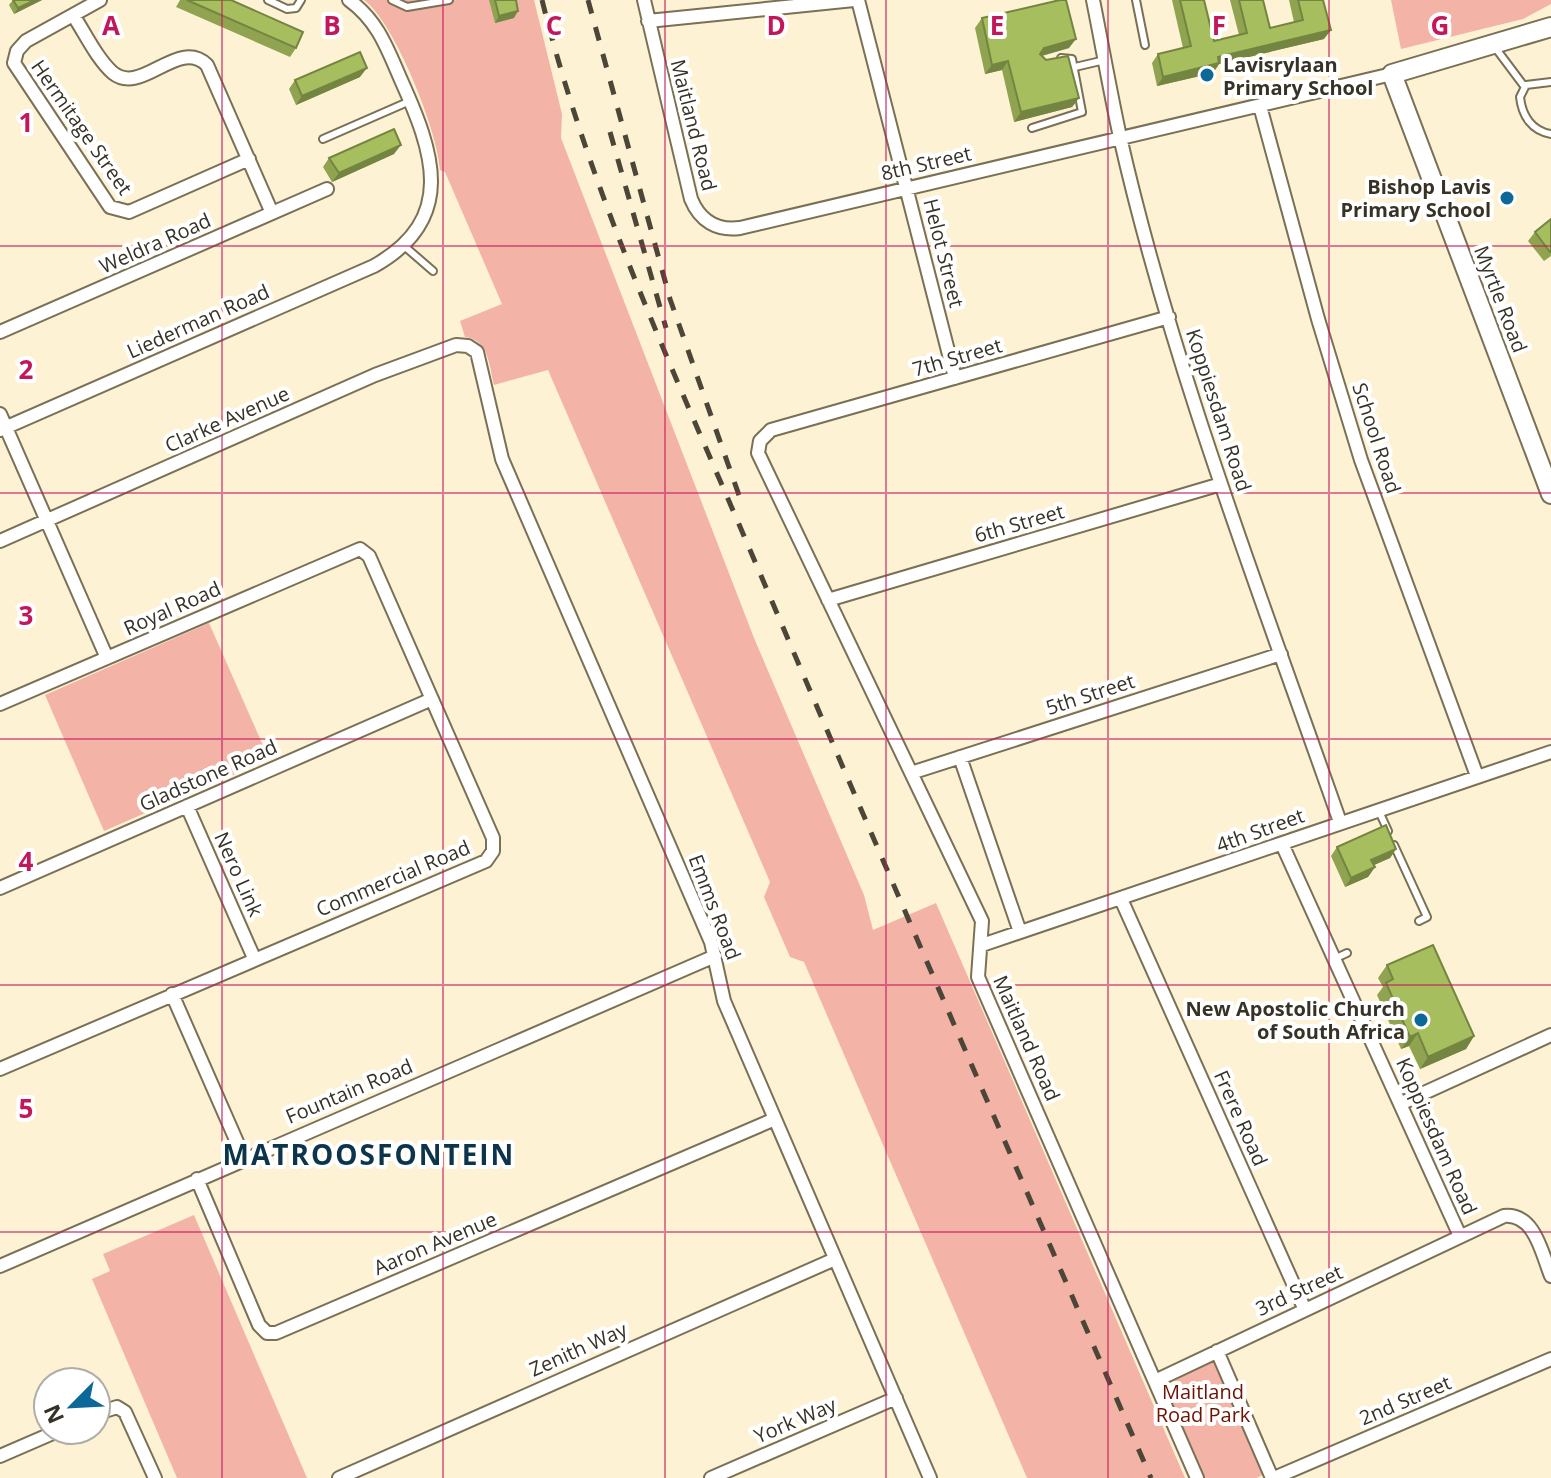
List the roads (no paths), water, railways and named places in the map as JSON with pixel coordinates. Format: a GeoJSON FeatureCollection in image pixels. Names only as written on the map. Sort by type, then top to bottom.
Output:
{"type":"FeatureCollection","features":[{"type":"Feature","properties":{"kind":"street","name":"Hermitage Street"},"geometry":{"type":"LineString","coordinates":[[100,0],[21,45],[15,56],[16,69],[110,207],[124,212],[134,209],[249,159]]}},
{"type":"Feature","properties":{"kind":"street","name":"Liederman Road"},"geometry":{"type":"LineString","coordinates":[[3,428],[374,266],[403,245],[423,214],[432,176],[428,141],[377,25],[349,0]]}},
{"type":"Feature","properties":{"kind":"street","name":"Maitland Road"},"geometry":{"type":"LineString","coordinates":[[644,0],[691,199],[708,222],[724,228],[740,228]]}},
{"type":"Feature","properties":{"kind":"street"},"geometry":{"type":"LineString","coordinates":[[648,21],[856,0]]}},
{"type":"Feature","properties":{"kind":"street","name":"Helot Street"},"geometry":{"type":"LineString","coordinates":[[856,0],[955,378]]}},
{"type":"Feature","properties":{"kind":"street","name":"Koppiesdam Road"},"geometry":{"type":"LineString","coordinates":[[1093,0],[1121,138],[1169,317],[1221,484],[1340,822]]}},
{"type":"Feature","properties":{"kind":"street"},"geometry":{"type":"LineString","coordinates":[[73,15],[108,68],[120,77],[135,77],[186,56],[202,60],[210,71],[272,213]]}},
{"type":"Feature","properties":{"kind":"street"},"geometry":{"type":"LineString","coordinates":[[1392,74],[1551,27]]}},
{"type":"Feature","properties":{"kind":"street","name":"8th Street"},"geometry":{"type":"LineString","coordinates":[[740,228],[1392,74]]}},
{"type":"Feature","properties":{"kind":"street","name":"Myrtle Road"},"geometry":{"type":"LineString","coordinates":[[1392,74],[1551,494]]}},
{"type":"Feature","properties":{"kind":"street","name":"School Road"},"geometry":{"type":"LineString","coordinates":[[1260,106],[1318,319],[1361,460],[1477,776]]}},
{"type":"Feature","properties":{"kind":"street","name":"Weldra Road"},"geometry":{"type":"LineString","coordinates":[[0,332],[327,189]]}},
{"type":"Feature","properties":{"kind":"street","name":"7th Street"},"geometry":{"type":"LineString","coordinates":[[760,441],[771,430],[1169,317]]}},
{"type":"Feature","properties":{"kind":"street","name":"Clarke Avenue"},"geometry":{"type":"LineString","coordinates":[[0,541],[375,375],[456,345],[473,349]]}},
{"type":"Feature","properties":{"kind":"street","name":"Emms Road"},"geometry":{"type":"LineString","coordinates":[[473,349],[482,361],[502,459],[715,956],[724,1001],[930,1478]]}},
{"type":"Feature","properties":{"kind":"street"},"geometry":{"type":"LineString","coordinates":[[0,414],[3,428],[107,658]]}},
{"type":"Feature","properties":{"kind":"street","name":"Maitland Road"},"geometry":{"type":"LineString","coordinates":[[760,441],[760,458],[982,921],[978,977],[1197,1478]]}},
{"type":"Feature","properties":{"kind":"street","name":"6th Street"},"geometry":{"type":"LineString","coordinates":[[828,600],[1221,484]]}},
{"type":"Feature","properties":{"kind":"street","name":"Royal Road"},"geometry":{"type":"LineString","coordinates":[[0,704],[360,549]]}},
{"type":"Feature","properties":{"kind":"street","name":"Commercial Road"},"geometry":{"type":"LineString","coordinates":[[0,1069],[486,861],[493,851],[493,838],[432,699],[369,556],[360,549]]}},
{"type":"Feature","properties":{"kind":"street","name":"5th Street"},"geometry":{"type":"LineString","coordinates":[[911,773],[1281,654]]}},
{"type":"Feature","properties":{"kind":"street","name":"Gladstone Road"},"geometry":{"type":"LineString","coordinates":[[0,888],[432,699]]}},
{"type":"Feature","properties":{"kind":"street","name":"4th Street"},"geometry":{"type":"LineString","coordinates":[[982,945],[1551,752]]}},
{"type":"Feature","properties":{"kind":"street"},"geometry":{"type":"LineString","coordinates":[[960,757],[1020,932]]}},
{"type":"Feature","properties":{"kind":"street","name":"Nero Link"},"geometry":{"type":"LineString","coordinates":[[187,806],[254,958]]}},
{"type":"Feature","properties":{"kind":"street","name":"Koppiesdam Road"},"geometry":{"type":"LineString","coordinates":[[1282,844],[1460,1236],[1504,1216],[1522,1219],[1531,1229],[1551,1276]]}},
{"type":"Feature","properties":{"kind":"street","name":"Frere Road"},"geometry":{"type":"LineString","coordinates":[[1121,899],[1305,1310]]}},
{"type":"Feature","properties":{"kind":"street","name":"Fountain Road"},"geometry":{"type":"LineString","coordinates":[[0,1266],[715,956]]}},
{"type":"Feature","properties":{"kind":"street"},"geometry":{"type":"LineString","coordinates":[[172,994],[244,1158]]}},
{"type":"Feature","properties":{"kind":"street"},"geometry":{"type":"LineString","coordinates":[[1400,1104],[1551,1035]]}},
{"type":"Feature","properties":{"kind":"street","name":"Aaron Avenue"},"geometry":{"type":"LineString","coordinates":[[197,1179],[259,1325],[267,1333],[276,1333],[775,1119]]}},
{"type":"Feature","properties":{"kind":"street","name":"3rd Street"},"geometry":{"type":"LineString","coordinates":[[1155,1381],[1460,1236]]}},
{"type":"Feature","properties":{"kind":"street","name":"Zenith Way"},"geometry":{"type":"LineString","coordinates":[[339,1478],[835,1259]]}},
{"type":"Feature","properties":{"kind":"street"},"geometry":{"type":"LineString","coordinates":[[1217,1351],[1273,1478]]}},
{"type":"Feature","properties":{"kind":"street","name":"2nd Street"},"geometry":{"type":"LineString","coordinates":[[1273,1478],[1551,1359]]}},
{"type":"Feature","properties":{"kind":"street","name":"York Way"},"geometry":{"type":"LineString","coordinates":[[711,1478],[896,1398]]}},
{"type":"Feature","properties":{"kind":"street"},"geometry":{"type":"LineString","coordinates":[[112,1409],[117,1407],[125,1412],[155,1478]]}},
{"type":"Feature","properties":{"kind":"street"},"geometry":{"type":"LineString","coordinates":[[0,1456],[32,1442]]}},
{"type":"Feature","properties":{"kind":"lane"},"geometry":{"type":"LineString","coordinates":[[268,0],[287,9],[296,8],[301,0]]}},
{"type":"Feature","properties":{"kind":"lane"},"geometry":{"type":"LineString","coordinates":[[392,0],[407,7],[449,0]]}},
{"type":"Feature","properties":{"kind":"lane"},"geometry":{"type":"LineString","coordinates":[[1136,0],[1145,45]]}},
{"type":"Feature","properties":{"kind":"lane"},"geometry":{"type":"LineString","coordinates":[[1494,46],[1524,86]]}},
{"type":"Feature","properties":{"kind":"lane"},"geometry":{"type":"LineString","coordinates":[[1032,128],[1082,112],[1075,67],[1069,57],[1053,60]]}},
{"type":"Feature","properties":{"kind":"lane"},"geometry":{"type":"LineString","coordinates":[[1075,67],[1105,60]]}},
{"type":"Feature","properties":{"kind":"lane"},"geometry":{"type":"LineString","coordinates":[[1551,82],[1537,81],[1524,86],[1520,97],[1524,115],[1540,132],[1551,134]]}},
{"type":"Feature","properties":{"kind":"lane"},"geometry":{"type":"LineString","coordinates":[[323,139],[410,101]]}},
{"type":"Feature","properties":{"kind":"lane"},"geometry":{"type":"LineString","coordinates":[[403,245],[433,271]]}},
{"type":"Feature","properties":{"kind":"lane"},"geometry":{"type":"LineString","coordinates":[[1378,809],[1427,917],[1419,921]]}},
{"type":"Feature","properties":{"kind":"lane"},"geometry":{"type":"LineString","coordinates":[[1334,959],[1347,953]]}},
{"type":"Feature","properties":{"kind":"railway"},"geometry":{"type":"LineString","coordinates":[[542,0],[586,148],[640,293],[1151,1478]]}},
{"type":"Feature","properties":{"kind":"railway"},"geometry":{"type":"LineString","coordinates":[[588,0],[670,299],[741,501]]}},
{"type":"Feature","properties":{"kind":"railway"},"geometry":{"type":"LineString","coordinates":[[610,132],[666,328]]}},
{"type":"Feature","properties":{"kind":"place","name":"Lavisrylaan Primary School"},"geometry":{"type":"Point","coordinates":[1207,75]}},
{"type":"Feature","properties":{"kind":"place","name":"Bishop Lavis Primary School"},"geometry":{"type":"Point","coordinates":[1507,198]}},
{"type":"Feature","properties":{"kind":"place","name":"New Apostolic Church of South Africa"},"geometry":{"type":"Point","coordinates":[1421,1020]}},
{"type":"Feature","properties":{"kind":"district","name":"MATROOSFONTEIN"},"geometry":{"type":"Point","coordinates":[369,1154]}},
{"type":"Feature","properties":{"kind":"park label","name":"Maitland Road Park"},"geometry":{"type":"Point","coordinates":[1203,1402]}}]}
